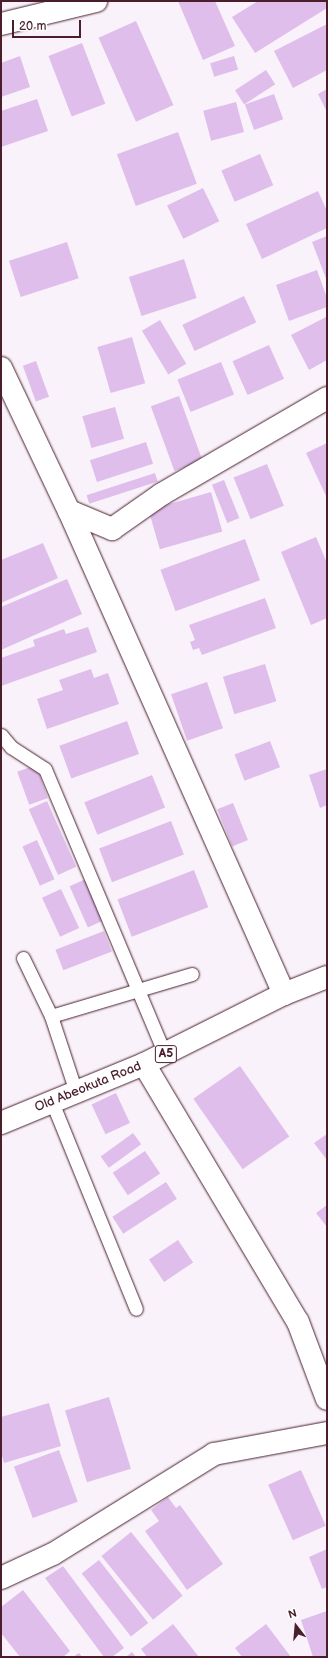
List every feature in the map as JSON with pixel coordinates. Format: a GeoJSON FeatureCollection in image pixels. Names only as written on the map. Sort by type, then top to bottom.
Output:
{"type":"FeatureCollection","features":[{"type":"Feature","properties":{"kind":"main road"},"geometry":{"type":"LineString","coordinates":[[1,24],[96,1]]}},
{"type":"Feature","properties":{"kind":"main road"},"geometry":{"type":"LineString","coordinates":[[1,368],[69,511],[284,994]]}},
{"type":"Feature","properties":{"kind":"main road"},"geometry":{"type":"LineString","coordinates":[[69,511],[112,529],[162,494],[327,398]]}},
{"type":"Feature","properties":{"kind":"main road","name":"Old Abeokuta Road"},"geometry":{"type":"LineString","coordinates":[[1,1123],[144,1064],[284,994],[327,977]]}},
{"type":"Feature","properties":{"kind":"main road"},"geometry":{"type":"LineString","coordinates":[[144,1064],[298,1322],[327,1399]]}},
{"type":"Feature","properties":{"kind":"main road"},"geometry":{"type":"LineString","coordinates":[[1,1578],[53,1554],[214,1454],[327,1433]]}},
{"type":"Feature","properties":{"kind":"lane"},"geometry":{"type":"LineString","coordinates":[[1,734],[11,747],[45,769],[139,989],[165,1054]]}},
{"type":"Feature","properties":{"kind":"lane"},"geometry":{"type":"LineString","coordinates":[[23,958],[52,1016],[76,1092]]}},
{"type":"Feature","properties":{"kind":"lane"},"geometry":{"type":"LineString","coordinates":[[52,1016],[192,974]]}},
{"type":"Feature","properties":{"kind":"lane"},"geometry":{"type":"LineString","coordinates":[[52,1102],[136,1309]]}},
{"type":"Feature","properties":{"kind":"building"},"geometry":{"type":"Polygon","coordinates":[[[178,1],[215,1],[235,46],[203,60],[178,1]]]}},
{"type":"Feature","properties":{"kind":"building"},"geometry":{"type":"Polygon","coordinates":[[[258,1],[327,1],[327,8],[255,53],[232,17],[258,1]]]}},
{"type":"Feature","properties":{"kind":"building"},"geometry":{"type":"Polygon","coordinates":[[[136,21],[173,105],[136,122],[99,38],[136,21]]]}},
{"type":"Feature","properties":{"kind":"building"},"geometry":{"type":"Polygon","coordinates":[[[327,24],[327,70],[293,88],[274,51],[327,24]]]}},
{"type":"Feature","properties":{"kind":"building"},"geometry":{"type":"Polygon","coordinates":[[[82,43],[105,104],[72,117],[48,56],[82,43]]]}},
{"type":"Feature","properties":{"kind":"building"},"geometry":{"type":"Polygon","coordinates":[[[20,56],[30,87],[1,97],[1,63],[20,56]]]}},
{"type":"Feature","properties":{"kind":"building"},"geometry":{"type":"Polygon","coordinates":[[[234,56],[238,69],[214,77],[210,63],[234,56]]]}},
{"type":"Feature","properties":{"kind":"building"},"geometry":{"type":"Polygon","coordinates":[[[266,70],[275,84],[244,104],[235,90],[266,70]]]}},
{"type":"Feature","properties":{"kind":"building"},"geometry":{"type":"Polygon","coordinates":[[[327,89],[327,112],[318,94],[327,89]]]}},
{"type":"Feature","properties":{"kind":"building"},"geometry":{"type":"Polygon","coordinates":[[[274,94],[283,119],[254,130],[245,105],[274,94]]]}},
{"type":"Feature","properties":{"kind":"building"},"geometry":{"type":"Polygon","coordinates":[[[37,99],[48,131],[1,147],[1,111],[37,99]]]}},
{"type":"Feature","properties":{"kind":"building"},"geometry":{"type":"Polygon","coordinates":[[[236,102],[244,132],[211,141],[203,111],[236,102]]]}},
{"type":"Feature","properties":{"kind":"building"},"geometry":{"type":"Polygon","coordinates":[[[178,132],[197,184],[136,206],[117,154],[178,132]]]}},
{"type":"Feature","properties":{"kind":"building"},"geometry":{"type":"Polygon","coordinates":[[[260,154],[273,185],[235,202],[221,170],[260,154]]]}},
{"type":"Feature","properties":{"kind":"building"},"geometry":{"type":"Polygon","coordinates":[[[203,188],[219,221],[183,239],[167,206],[203,188]]]}},
{"type":"Feature","properties":{"kind":"building"},"geometry":{"type":"Polygon","coordinates":[[[318,191],[327,211],[327,228],[262,259],[246,224],[318,191]]]}},
{"type":"Feature","properties":{"kind":"building"},"geometry":{"type":"Polygon","coordinates":[[[327,236],[327,281],[312,242],[327,236]]]}},
{"type":"Feature","properties":{"kind":"building"},"geometry":{"type":"Polygon","coordinates":[[[67,242],[79,278],[21,297],[9,261],[67,242]]]}},
{"type":"Feature","properties":{"kind":"building"},"geometry":{"type":"Polygon","coordinates":[[[184,259],[197,298],[142,316],[129,277],[184,259]]]}},
{"type":"Feature","properties":{"kind":"building"},"geometry":{"type":"Polygon","coordinates":[[[317,270],[327,298],[327,307],[289,321],[276,285],[317,270]]]}},
{"type":"Feature","properties":{"kind":"building"},"geometry":{"type":"Polygon","coordinates":[[[244,296],[256,322],[195,351],[182,325],[244,296]]]}},
{"type":"Feature","properties":{"kind":"building"},"geometry":{"type":"Polygon","coordinates":[[[326,317],[327,360],[309,370],[291,335],[326,317]]]}},
{"type":"Feature","properties":{"kind":"building"},"geometry":{"type":"Polygon","coordinates":[[[160,320],[186,364],[168,375],[142,331],[160,320]]]}},
{"type":"Feature","properties":{"kind":"building"},"geometry":{"type":"Polygon","coordinates":[[[132,337],[145,383],[111,393],[97,347],[132,337]]]}},
{"type":"Feature","properties":{"kind":"building"},"geometry":{"type":"Polygon","coordinates":[[[269,345],[284,379],[248,395],[232,361],[269,345]]]}},
{"type":"Feature","properties":{"kind":"building"},"geometry":{"type":"Polygon","coordinates":[[[36,361],[49,397],[36,401],[23,366],[36,361]]]}},
{"type":"Feature","properties":{"kind":"building"},"geometry":{"type":"Polygon","coordinates":[[[221,362],[234,394],[191,412],[177,380],[221,362]]]}},
{"type":"Feature","properties":{"kind":"building"},"geometry":{"type":"Polygon","coordinates":[[[179,396],[203,461],[174,471],[151,406],[179,396]]]}},
{"type":"Feature","properties":{"kind":"building"},"geometry":{"type":"Polygon","coordinates":[[[115,407],[124,439],[91,448],[82,416],[115,407]]]}},
{"type":"Feature","properties":{"kind":"building"},"geometry":{"type":"Polygon","coordinates":[[[146,442],[153,464],[97,482],[90,460],[146,442]]]}},
{"type":"Feature","properties":{"kind":"building"},"geometry":{"type":"Polygon","coordinates":[[[327,443],[327,498],[306,453],[327,443]]]}},
{"type":"Feature","properties":{"kind":"building"},"geometry":{"type":"Polygon","coordinates":[[[267,464],[284,506],[250,519],[234,477],[267,464]]]}},
{"type":"Feature","properties":{"kind":"building"},"geometry":{"type":"Polygon","coordinates":[[[155,473],[158,482],[89,504],[87,495],[155,473]]]}},
{"type":"Feature","properties":{"kind":"building"},"geometry":{"type":"Polygon","coordinates":[[[224,480],[239,518],[227,523],[212,485],[224,480]]]}},
{"type":"Feature","properties":{"kind":"building"},"geometry":{"type":"Polygon","coordinates":[[[211,492],[222,531],[160,549],[149,510],[211,492]]]}},
{"type":"Feature","properties":{"kind":"building"},"geometry":{"type":"Polygon","coordinates":[[[316,537],[327,563],[327,618],[311,625],[281,552],[316,537]]]}},
{"type":"Feature","properties":{"kind":"building"},"geometry":{"type":"Polygon","coordinates":[[[245,539],[260,580],[175,611],[160,570],[245,539]]]}},
{"type":"Feature","properties":{"kind":"building"},"geometry":{"type":"Polygon","coordinates":[[[43,543],[58,578],[1,603],[1,560],[43,543]]]}},
{"type":"Feature","properties":{"kind":"building"},"geometry":{"type":"Polygon","coordinates":[[[67,579],[82,614],[1,650],[1,607],[67,579]]]}},
{"type":"Feature","properties":{"kind":"building"},"geometry":{"type":"Polygon","coordinates":[[[265,598],[276,628],[202,655],[199,648],[193,650],[190,642],[195,640],[189,625],[265,598]]]}},
{"type":"Feature","properties":{"kind":"building"},"geometry":{"type":"Polygon","coordinates":[[[88,627],[97,652],[1,686],[1,658],[35,646],[33,640],[64,629],[66,634],[88,627]]]}},
{"type":"Feature","properties":{"kind":"building"},"geometry":{"type":"Polygon","coordinates":[[[265,664],[276,701],[234,714],[223,677],[265,664]]]}},
{"type":"Feature","properties":{"kind":"building"},"geometry":{"type":"Polygon","coordinates":[[[91,669],[94,678],[108,673],[119,704],[47,729],[37,699],[63,690],[59,680],[91,669]]]}},
{"type":"Feature","properties":{"kind":"building"},"geometry":{"type":"Polygon","coordinates":[[[207,682],[223,728],[187,741],[171,694],[207,682]]]}},
{"type":"Feature","properties":{"kind":"building"},"geometry":{"type":"Polygon","coordinates":[[[127,721],[139,754],[71,779],[59,746],[127,721]]]}},
{"type":"Feature","properties":{"kind":"building"},"geometry":{"type":"Polygon","coordinates":[[[270,741],[280,767],[245,781],[235,755],[270,741]]]}},
{"type":"Feature","properties":{"kind":"building"},"geometry":{"type":"Polygon","coordinates":[[[36,765],[48,798],[29,805],[17,772],[36,765]]]}},
{"type":"Feature","properties":{"kind":"building"},"geometry":{"type":"Polygon","coordinates":[[[327,769],[327,805],[320,808],[309,775],[327,769]]]}},
{"type":"Feature","properties":{"kind":"building"},"geometry":{"type":"Polygon","coordinates":[[[152,775],[165,807],[97,835],[84,802],[152,775]]]}},
{"type":"Feature","properties":{"kind":"building"},"geometry":{"type":"Polygon","coordinates":[[[47,801],[76,867],[58,875],[29,809],[47,801]]]}},
{"type":"Feature","properties":{"kind":"building"},"geometry":{"type":"Polygon","coordinates":[[[233,803],[248,840],[232,846],[217,809],[233,803]]]}},
{"type":"Feature","properties":{"kind":"building"},"geometry":{"type":"Polygon","coordinates":[[[171,821],[184,855],[112,882],[99,849],[171,821]]]}},
{"type":"Feature","properties":{"kind":"building"},"geometry":{"type":"Polygon","coordinates":[[[37,840],[54,879],[40,886],[22,847],[37,840]]]}},
{"type":"Feature","properties":{"kind":"building"},"geometry":{"type":"Polygon","coordinates":[[[194,870],[208,907],[132,937],[117,899],[194,870]]]}},
{"type":"Feature","properties":{"kind":"building"},"geometry":{"type":"Polygon","coordinates":[[[86,879],[104,920],[88,927],[70,886],[86,879]]]}},
{"type":"Feature","properties":{"kind":"building"},"geometry":{"type":"Polygon","coordinates":[[[61,889],[79,928],[60,937],[42,898],[61,889]]]}},
{"type":"Feature","properties":{"kind":"building"},"geometry":{"type":"Polygon","coordinates":[[[104,931],[112,952],[63,970],[55,950],[104,931]]]}},
{"type":"Feature","properties":{"kind":"building"},"geometry":{"type":"Polygon","coordinates":[[[240,1066],[289,1136],[243,1169],[193,1099],[240,1066]]]}},
{"type":"Feature","properties":{"kind":"building"},"geometry":{"type":"Polygon","coordinates":[[[116,1093],[130,1123],[105,1134],[92,1104],[116,1093]]]}},
{"type":"Feature","properties":{"kind":"building"},"geometry":{"type":"Polygon","coordinates":[[[133,1133],[141,1144],[109,1168],[101,1157],[133,1133]]]}},
{"type":"Feature","properties":{"kind":"building"},"geometry":{"type":"Polygon","coordinates":[[[327,1134],[327,1160],[314,1143],[327,1134]]]}},
{"type":"Feature","properties":{"kind":"building"},"geometry":{"type":"Polygon","coordinates":[[[145,1151],[160,1173],[128,1195],[113,1173],[145,1151]]]}},
{"type":"Feature","properties":{"kind":"building"},"geometry":{"type":"Polygon","coordinates":[[[166,1182],[177,1199],[123,1234],[112,1217],[166,1182]]]}},
{"type":"Feature","properties":{"kind":"building"},"geometry":{"type":"Polygon","coordinates":[[[327,1205],[327,1227],[316,1213],[327,1205]]]}},
{"type":"Feature","properties":{"kind":"building"},"geometry":{"type":"Polygon","coordinates":[[[178,1240],[193,1262],[164,1282],[149,1260],[178,1240]]]}},
{"type":"Feature","properties":{"kind":"building"},"geometry":{"type":"Polygon","coordinates":[[[109,1397],[131,1469],[87,1482],[65,1410],[109,1397]]]}},
{"type":"Feature","properties":{"kind":"building"},"geometry":{"type":"Polygon","coordinates":[[[49,1403],[61,1446],[4,1463],[1,1452],[1,1417],[49,1403]]]}},
{"type":"Feature","properties":{"kind":"building"},"geometry":{"type":"Polygon","coordinates":[[[59,1450],[78,1502],[33,1518],[14,1466],[59,1450]]]}},
{"type":"Feature","properties":{"kind":"building"},"geometry":{"type":"Polygon","coordinates":[[[301,1470],[326,1526],[293,1540],[268,1485],[301,1470]]]}},
{"type":"Feature","properties":{"kind":"building"},"geometry":{"type":"Polygon","coordinates":[[[168,1497],[176,1508],[180,1505],[223,1564],[187,1590],[145,1531],[159,1521],[151,1510],[168,1497]]]}},
{"type":"Feature","properties":{"kind":"building"},"geometry":{"type":"Polygon","coordinates":[[[131,1532],[183,1596],[153,1620],[101,1556],[131,1532]]]}},
{"type":"Feature","properties":{"kind":"building"},"geometry":{"type":"Polygon","coordinates":[[[327,1549],[327,1587],[322,1589],[309,1557],[327,1549]]]}},
{"type":"Feature","properties":{"kind":"building"},"geometry":{"type":"Polygon","coordinates":[[[99,1560],[148,1623],[131,1637],[82,1574],[99,1560]]]}},
{"type":"Feature","properties":{"kind":"building"},"geometry":{"type":"Polygon","coordinates":[[[63,1566],[124,1648],[112,1657],[104,1657],[45,1578],[63,1566]]]}},
{"type":"Feature","properties":{"kind":"building"},"geometry":{"type":"Polygon","coordinates":[[[23,1590],[70,1651],[63,1657],[20,1657],[1,1633],[1,1607],[23,1590]]]}},
{"type":"Feature","properties":{"kind":"building"},"geometry":{"type":"Polygon","coordinates":[[[327,1611],[327,1657],[313,1657],[301,1620],[327,1611]]]}},
{"type":"Feature","properties":{"kind":"building"},"geometry":{"type":"Polygon","coordinates":[[[173,1624],[199,1657],[147,1657],[141,1649],[173,1624]]]}},
{"type":"Feature","properties":{"kind":"building"},"geometry":{"type":"Polygon","coordinates":[[[266,1624],[291,1657],[242,1657],[235,1648],[266,1624]]]}},
{"type":"Feature","properties":{"kind":"building"},"geometry":{"type":"Polygon","coordinates":[[[132,1652],[136,1657],[126,1657],[132,1652]]]}},
{"type":"Feature","properties":{"kind":"building"},"geometry":{"type":"Polygon","coordinates":[[[79,1653],[82,1657],[73,1657],[79,1653]]]}}]}
